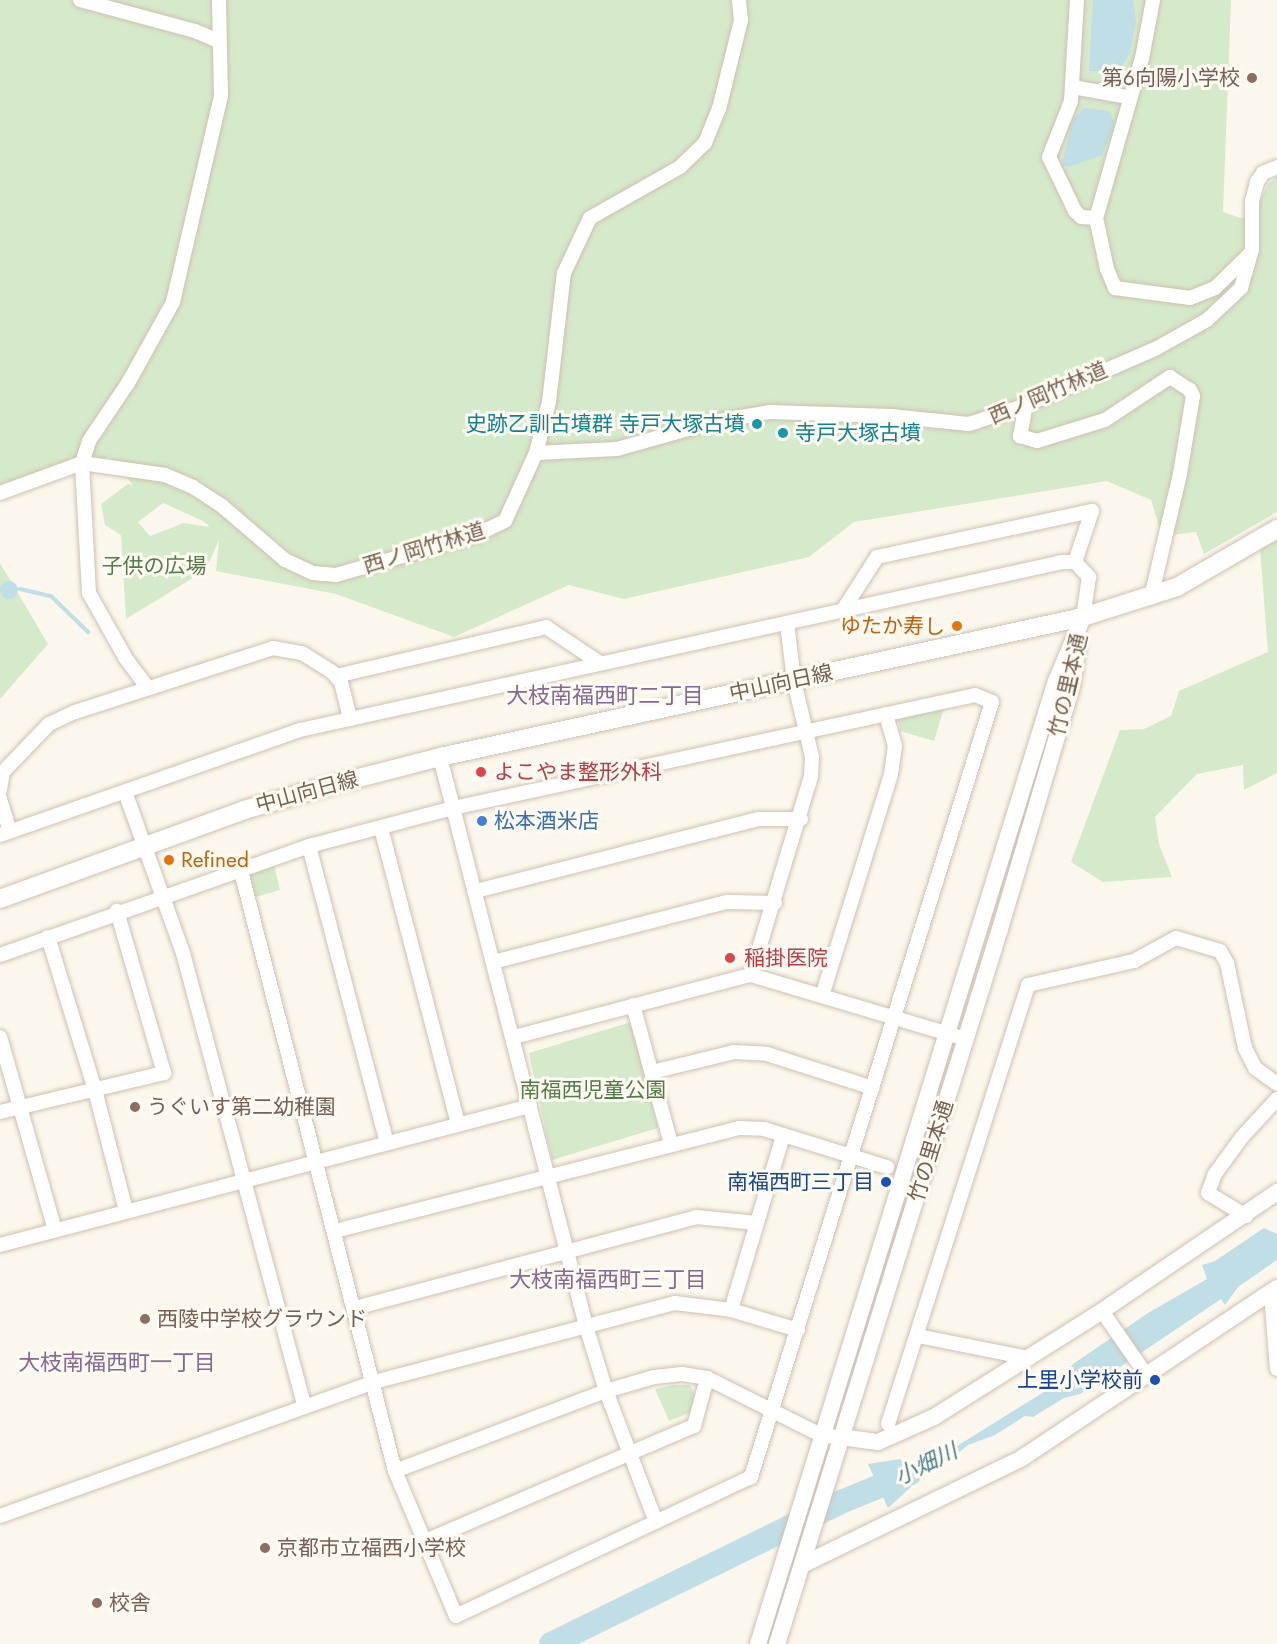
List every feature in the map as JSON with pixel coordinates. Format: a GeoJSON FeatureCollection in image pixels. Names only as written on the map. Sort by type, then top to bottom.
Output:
{"type":"FeatureCollection","features":[{"type":"Feature","properties":{"kind":"main road","name":"中山向日線"},"geometry":{"type":"LineString","coordinates":[[0,899],[244,810],[440,757],[1083,617],[1151,598],[1277,529]]}},
{"type":"Feature","properties":{"kind":"street"},"geometry":{"type":"LineString","coordinates":[[80,0],[195,31],[218,41]]}},
{"type":"Feature","properties":{"kind":"street"},"geometry":{"type":"LineString","coordinates":[[148,687],[125,657],[89,593],[82,463],[89,441],[128,383],[173,302],[221,96],[218,41],[219,0]]}},
{"type":"Feature","properties":{"kind":"street"},"geometry":{"type":"LineString","coordinates":[[536,453],[549,402],[564,273],[590,218],[680,166],[705,143],[719,109],[741,20],[740,0]]}},
{"type":"Feature","properties":{"kind":"street"},"geometry":{"type":"LineString","coordinates":[[1077,0],[1073,87],[1049,157],[1075,211],[1081,217],[1096,218]]}},
{"type":"Feature","properties":{"kind":"street"},"geometry":{"type":"LineString","coordinates":[[1153,0],[1142,58],[1128,97],[1096,218],[1115,288],[1190,298],[1215,288],[1251,253]]}},
{"type":"Feature","properties":{"kind":"street"},"geometry":{"type":"LineString","coordinates":[[1073,87],[1128,97]]}},
{"type":"Feature","properties":{"kind":"street","name":"西ノ岡竹林道"},"geometry":{"type":"LineString","coordinates":[[0,493],[82,463],[165,475],[193,487],[222,506],[285,560],[313,573],[336,574],[476,536],[506,521],[536,453],[617,449],[713,422],[770,412],[891,416],[969,424],[1026,405],[1157,348],[1207,320],[1241,288],[1251,253],[1252,201],[1257,182],[1263,173],[1277,167]]}},
{"type":"Feature","properties":{"kind":"street"},"geometry":{"type":"LineString","coordinates":[[1026,405],[1020,436],[1037,441],[1105,420],[1170,377],[1190,390],[1192,407],[1180,474],[1151,598]]}},
{"type":"Feature","properties":{"kind":"street"},"geometry":{"type":"LineString","coordinates":[[843,610],[877,557],[1092,511],[1075,562]]}},
{"type":"Feature","properties":{"kind":"street"},"geometry":{"type":"LineString","coordinates":[[0,799],[5,834],[300,730],[843,610],[1075,562]]}},
{"type":"Feature","properties":{"kind":"street"},"geometry":{"type":"LineString","coordinates":[[1075,562],[1089,577],[1083,617]]}},
{"type":"Feature","properties":{"kind":"street","name":"竹の里本通"},"geometry":{"type":"LineString","coordinates":[[758,1644],[949,1034],[1056,681],[1083,617]]}},
{"type":"Feature","properties":{"kind":"street","name":"竹の里本通"},"geometry":{"type":"LineString","coordinates":[[777,1644],[966,1039],[1072,686],[1083,617]]}},
{"type":"Feature","properties":{"kind":"street"},"geometry":{"type":"LineString","coordinates":[[751,975],[801,819],[812,757],[794,681],[787,623]]}},
{"type":"Feature","properties":{"kind":"street"},"geometry":{"type":"LineString","coordinates":[[336,676],[546,627],[600,663]]}},
{"type":"Feature","properties":{"kind":"street"},"geometry":{"type":"LineString","coordinates":[[0,790],[3,772],[49,724],[148,687],[273,648],[302,653],[336,676],[341,682],[350,719]]}},
{"type":"Feature","properties":{"kind":"street"},"geometry":{"type":"LineString","coordinates":[[0,955],[117,911],[241,871],[309,846],[453,808],[975,695],[992,702],[751,1477],[456,1616],[423,1542],[396,1471],[241,871]]}},
{"type":"Feature","properties":{"kind":"street"},"geometry":{"type":"LineString","coordinates":[[822,996],[891,774],[895,746],[886,714]]}},
{"type":"Feature","properties":{"kind":"street"},"geometry":{"type":"LineString","coordinates":[[440,757],[514,1037],[546,1176],[586,1326],[606,1391],[632,1452],[656,1522]]}},
{"type":"Feature","properties":{"kind":"street"},"geometry":{"type":"LineString","coordinates":[[125,792],[183,953],[304,1406]]}},
{"type":"Feature","properties":{"kind":"street"},"geometry":{"type":"LineString","coordinates":[[476,891],[759,819],[801,819]]}},
{"type":"Feature","properties":{"kind":"street"},"geometry":{"type":"LineString","coordinates":[[381,828],[458,1124]]}},
{"type":"Feature","properties":{"kind":"street"},"geometry":{"type":"LineString","coordinates":[[309,846],[387,1143]]}},
{"type":"Feature","properties":{"kind":"street"},"geometry":{"type":"LineString","coordinates":[[493,962],[728,902],[775,903]]}},
{"type":"Feature","properties":{"kind":"street"},"geometry":{"type":"LineString","coordinates":[[0,1112],[164,1072],[117,911]]}},
{"type":"Feature","properties":{"kind":"street"},"geometry":{"type":"LineString","coordinates":[[48,937],[95,1089],[126,1211]]}},
{"type":"Feature","properties":{"kind":"street"},"geometry":{"type":"LineString","coordinates":[[888,1424],[918,1336],[1028,985],[1134,961],[1176,938],[1220,951],[1227,963],[1245,1048],[1255,1068],[1277,1084]]}},
{"type":"Feature","properties":{"kind":"street"},"geometry":{"type":"LineString","coordinates":[[514,1037],[751,975],[966,1039]]}},
{"type":"Feature","properties":{"kind":"street"},"geometry":{"type":"LineString","coordinates":[[633,1005],[671,1144]]}},
{"type":"Feature","properties":{"kind":"street"},"geometry":{"type":"LineString","coordinates":[[0,1037],[22,1107],[55,1230]]}},
{"type":"Feature","properties":{"kind":"street"},"geometry":{"type":"LineString","coordinates":[[652,1072],[734,1052],[767,1054],[873,1088]]}},
{"type":"Feature","properties":{"kind":"street"},"geometry":{"type":"LineString","coordinates":[[1246,1216],[1208,1193],[1215,1174],[1242,1137],[1277,1099]]}},
{"type":"Feature","properties":{"kind":"street"},"geometry":{"type":"LineString","coordinates":[[0,1245],[243,1179],[530,1106]]}},
{"type":"Feature","properties":{"kind":"street"},"geometry":{"type":"LineString","coordinates":[[335,1231],[739,1128],[783,1136],[887,1167]]}},
{"type":"Feature","properties":{"kind":"street"},"geometry":{"type":"LineString","coordinates":[[731,1310],[783,1136]]}},
{"type":"Feature","properties":{"kind":"street"},"geometry":{"type":"LineString","coordinates":[[396,1471],[606,1391],[654,1377],[706,1377],[772,1409],[821,1444],[841,1437],[878,1442],[934,1417],[1102,1311],[1246,1216],[1277,1192]]}},
{"type":"Feature","properties":{"kind":"street"},"geometry":{"type":"LineString","coordinates":[[355,1308],[696,1217],[757,1223]]}},
{"type":"Feature","properties":{"kind":"street"},"geometry":{"type":"LineString","coordinates":[[1274,1290],[1277,1369]]}},
{"type":"Feature","properties":{"kind":"street"},"geometry":{"type":"LineString","coordinates":[[802,1565],[996,1473],[1147,1376],[1274,1290]]}},
{"type":"Feature","properties":{"kind":"street"},"geometry":{"type":"LineString","coordinates":[[0,1516],[374,1382],[675,1303],[731,1310],[798,1330]]}},
{"type":"Feature","properties":{"kind":"street"},"geometry":{"type":"LineString","coordinates":[[1102,1311],[1147,1376]]}},
{"type":"Feature","properties":{"kind":"street"},"geometry":{"type":"LineString","coordinates":[[918,1336],[1028,1358]]}},
{"type":"Feature","properties":{"kind":"street"},"geometry":{"type":"LineString","coordinates":[[423,1542],[694,1426],[706,1377]]}},
{"type":"Feature","properties":{"kind":"green space","name":"子供の広場"},"geometry":{"type":"Polygon","coordinates":[[[0,0],[1231,0],[1223,212],[1241,218],[1253,216],[1268,184],[1277,176],[1277,512],[1204,554],[1196,532],[1162,536],[1151,500],[1107,481],[854,522],[809,557],[624,599],[569,585],[454,637],[336,594],[216,571],[219,540],[206,570],[126,619],[121,535],[105,525],[101,504],[128,484],[133,485],[110,457],[45,469],[0,487],[0,0]],[[163,503],[138,522],[150,536],[184,523],[210,527],[203,521],[163,503]]]}},
{"type":"Feature","properties":{"kind":"green space"},"geometry":{"type":"Polygon","coordinates":[[[1277,540],[1277,773],[1244,790],[1243,765],[1197,774],[1155,817],[1159,844],[1172,877],[1103,882],[1071,862],[1120,730],[1144,729],[1171,716],[1179,691],[1268,652],[1260,549],[1277,540]]]}},
{"type":"Feature","properties":{"kind":"green space"},"geometry":{"type":"Polygon","coordinates":[[[0,563],[48,644],[0,699],[0,563]]]}},
{"type":"Feature","properties":{"kind":"green space"},"geometry":{"type":"Polygon","coordinates":[[[944,708],[934,741],[900,731],[898,716],[944,708]]]}},
{"type":"Feature","properties":{"kind":"green space"},"geometry":{"type":"Polygon","coordinates":[[[274,865],[280,890],[252,898],[246,874],[274,865]]]}},
{"type":"Feature","properties":{"kind":"green space","name":"南福西児童公園"},"geometry":{"type":"Polygon","coordinates":[[[631,1022],[658,1128],[552,1160],[529,1053],[631,1022]]]}},
{"type":"Feature","properties":{"kind":"green space"},"geometry":{"type":"Polygon","coordinates":[[[673,1385],[690,1385],[696,1397],[692,1412],[669,1421],[655,1389],[673,1385]]]}},
{"type":"Feature","properties":{"kind":"water"},"geometry":{"type":"Polygon","coordinates":[[[1093,0],[1133,0],[1136,22],[1130,53],[1119,72],[1089,71],[1093,0]]]}},
{"type":"Feature","properties":{"kind":"water"},"geometry":{"type":"Polygon","coordinates":[[[1084,108],[1109,111],[1115,123],[1102,155],[1069,167],[1062,165],[1073,119],[1084,108]]]}},
{"type":"Feature","properties":{"kind":"water"},"geometry":{"type":"Polygon","coordinates":[[[9,581],[15,584],[18,590],[15,596],[9,599],[3,596],[0,590],[3,584],[9,581]]]}},
{"type":"Feature","properties":{"kind":"water"},"geometry":{"type":"Polygon","coordinates":[[[1264,1228],[1277,1234],[1277,1260],[1238,1287],[1225,1305],[1221,1299],[1080,1394],[1064,1398],[1033,1417],[1025,1416],[995,1435],[968,1445],[952,1458],[917,1473],[910,1488],[888,1508],[868,1464],[900,1459],[914,1469],[949,1451],[1060,1382],[1073,1364],[1148,1313],[1207,1279],[1202,1265],[1215,1261],[1264,1228]]]}},
{"type":"Feature","properties":{"kind":"waterway"},"geometry":{"type":"LineString","coordinates":[[20,589],[51,596],[88,632]]}},
{"type":"Feature","properties":{"kind":"waterway","name":"小畑川"},"geometry":{"type":"LineString","coordinates":[[551,1644],[841,1502],[909,1474]]}},
{"type":"Feature","properties":{"kind":"place","name":"第６向陽小学校"},"geometry":{"type":"Point","coordinates":[1252,78]}},
{"type":"Feature","properties":{"kind":"place","name":"史跡乙訓古墳群 寺戸大塚古墳"},"geometry":{"type":"Point","coordinates":[757,424]}},
{"type":"Feature","properties":{"kind":"place","name":"寺戸大塚古墳"},"geometry":{"type":"Point","coordinates":[783,433]}},
{"type":"Feature","properties":{"kind":"place","name":"ゆたか寿し"},"geometry":{"type":"Point","coordinates":[957,626]}},
{"type":"Feature","properties":{"kind":"place","name":"よこやま整形外科"},"geometry":{"type":"Point","coordinates":[481,772]}},
{"type":"Feature","properties":{"kind":"place","name":"松本酒米店"},"geometry":{"type":"Point","coordinates":[482,821]}},
{"type":"Feature","properties":{"kind":"place","name":"Refined"},"geometry":{"type":"Point","coordinates":[169,860]}},
{"type":"Feature","properties":{"kind":"place","name":"稲掛医院"},"geometry":{"type":"Point","coordinates":[730,958]}},
{"type":"Feature","properties":{"kind":"place","name":"うぐいす第二幼稚園"},"geometry":{"type":"Point","coordinates":[135,1107]}},
{"type":"Feature","properties":{"kind":"place","name":"南福西町三丁目"},"geometry":{"type":"Point","coordinates":[886,1182]}},
{"type":"Feature","properties":{"kind":"place","name":"西陵中学校グラウンド"},"geometry":{"type":"Point","coordinates":[145,1319]}},
{"type":"Feature","properties":{"kind":"place","name":"上里小学校前"},"geometry":{"type":"Point","coordinates":[1155,1380]}},
{"type":"Feature","properties":{"kind":"place","name":"京都市立福西小学校"},"geometry":{"type":"Point","coordinates":[265,1548]}},
{"type":"Feature","properties":{"kind":"place","name":"校舎"},"geometry":{"type":"Point","coordinates":[97,1603]}},
{"type":"Feature","properties":{"kind":"district","name":"大枝南福西町二丁目"},"geometry":{"type":"Point","coordinates":[605,696]}},
{"type":"Feature","properties":{"kind":"district","name":"大枝南福西町三丁目"},"geometry":{"type":"Point","coordinates":[608,1280]}},
{"type":"Feature","properties":{"kind":"district","name":"大枝南福西町一丁目"},"geometry":{"type":"Point","coordinates":[117,1363]}}]}
